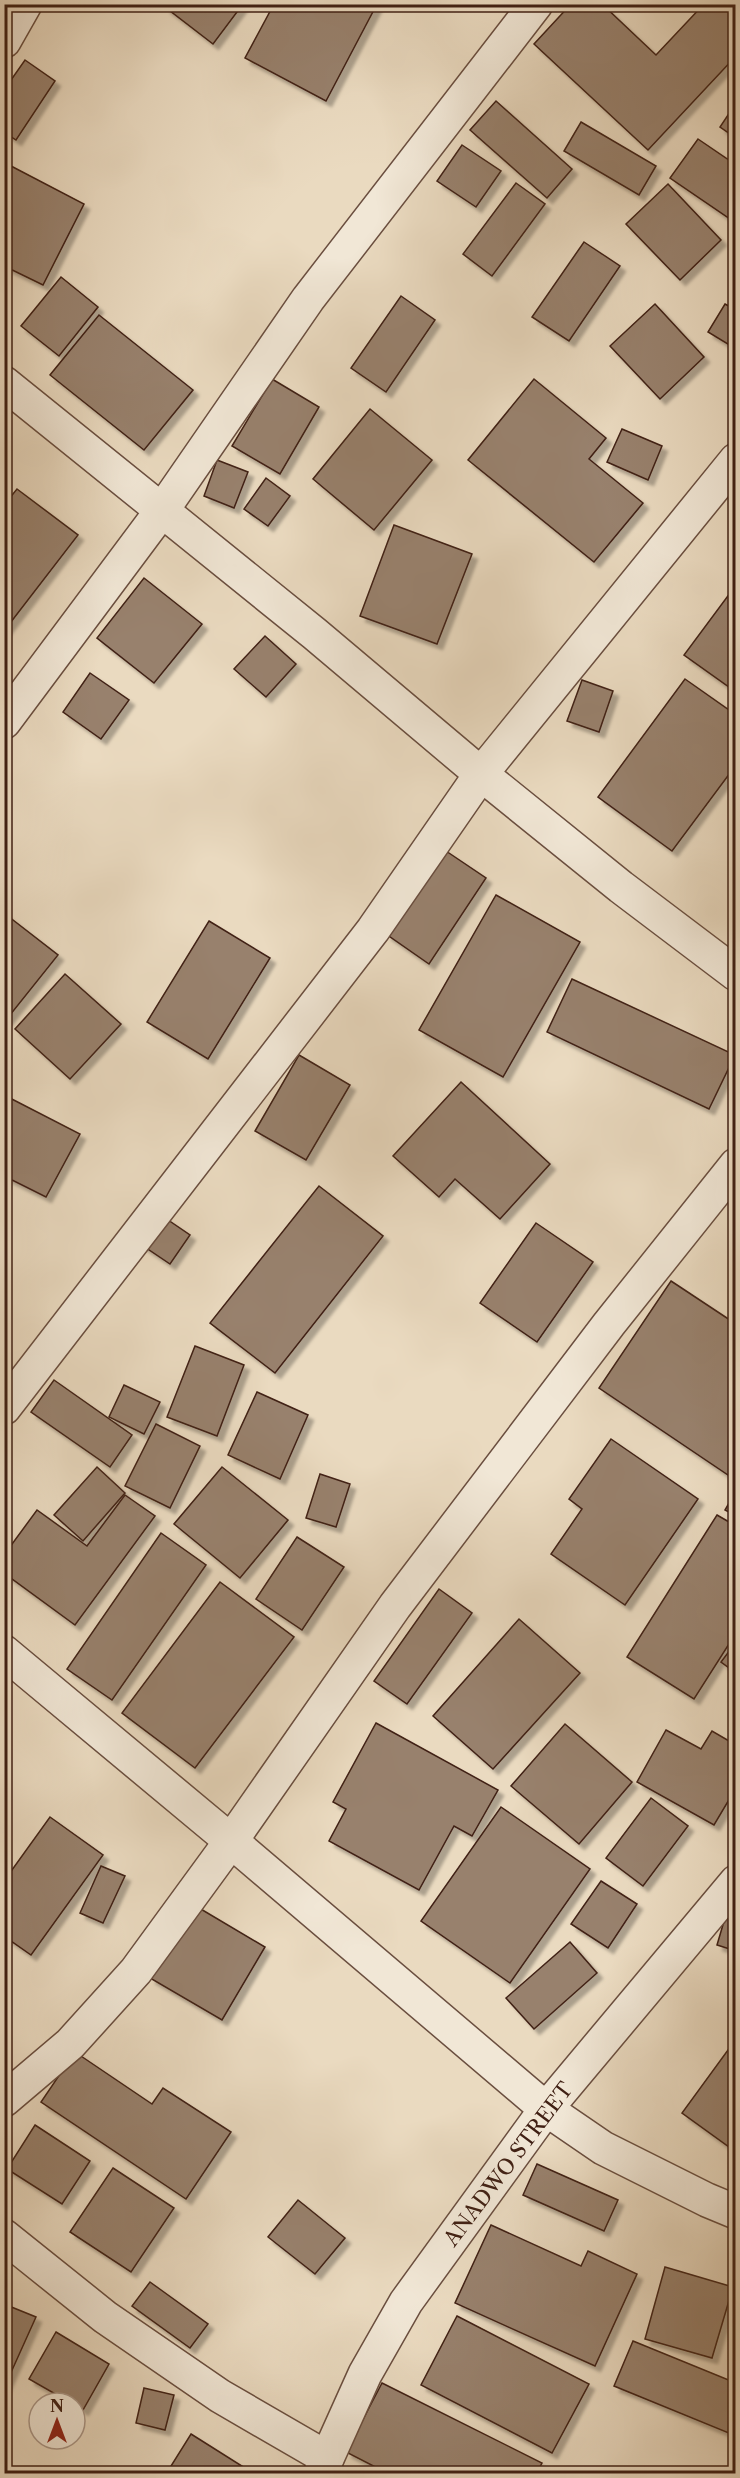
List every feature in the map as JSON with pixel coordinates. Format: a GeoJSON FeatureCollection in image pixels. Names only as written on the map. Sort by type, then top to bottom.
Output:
{"type":"FeatureCollection","features":[{"type":"Feature","properties":{"kind":"street"},"geometry":{"type":"LineString","coordinates":[[4,41],[25,4]]}},
{"type":"Feature","properties":{"kind":"street"},"geometry":{"type":"LineString","coordinates":[[4,722],[162,508],[308,299],[536,4]]}},
{"type":"Feature","properties":{"kind":"street"},"geometry":{"type":"LineString","coordinates":[[4,383],[162,508],[481,774],[621,887],[735,974]]}},
{"type":"Feature","properties":{"kind":"street"},"geometry":{"type":"LineString","coordinates":[[4,1408],[373,930],[481,774],[735,460]]}},
{"type":"Feature","properties":{"kind":"street"},"geometry":{"type":"LineString","coordinates":[[4,2100],[70,2044],[136,1971],[231,1841],[395,1606],[601,1334],[735,1165]]}},
{"type":"Feature","properties":{"kind":"street"},"geometry":{"type":"LineString","coordinates":[[4,1652],[231,1841],[546,2109],[603,2148],[735,2212]]}},
{"type":"Feature","properties":{"kind":"street","name":"ANADWO STREET"},"geometry":{"type":"LineString","coordinates":[[323,2466],[365,2374],[406,2302],[546,2109],[735,1882]]}},
{"type":"Feature","properties":{"kind":"street"},"geometry":{"type":"LineString","coordinates":[[4,2236],[105,2317],[323,2466]]}},
{"type":"Feature","properties":{"kind":"building"},"geometry":{"type":"Polygon","coordinates":[[[167,4],[243,4],[213,44],[165,7],[167,4]]]}},
{"type":"Feature","properties":{"kind":"building"},"geometry":{"type":"Polygon","coordinates":[[[274,4],[377,4],[326,101],[245,58],[274,4]]]}},
{"type":"Feature","properties":{"kind":"building"},"geometry":{"type":"Polygon","coordinates":[[[571,4],[602,4],[656,55],[704,4],[726,4],[736,14],[736,56],[648,150],[534,44],[571,4]]]}},
{"type":"Feature","properties":{"kind":"building"},"geometry":{"type":"Polygon","coordinates":[[[25,60],[55,81],[16,140],[4,132],[4,90],[25,60]]]}},
{"type":"Feature","properties":{"kind":"building"},"geometry":{"type":"Polygon","coordinates":[[[496,101],[572,169],[547,198],[470,130],[496,101]]]}},
{"type":"Feature","properties":{"kind":"building"},"geometry":{"type":"Polygon","coordinates":[[[736,103],[736,138],[720,127],[736,103]]]}},
{"type":"Feature","properties":{"kind":"building"},"geometry":{"type":"Polygon","coordinates":[[[581,122],[656,166],[639,195],[564,151],[581,122]]]}},
{"type":"Feature","properties":{"kind":"building"},"geometry":{"type":"Polygon","coordinates":[[[698,139],[736,165],[736,223],[670,178],[698,139]]]}},
{"type":"Feature","properties":{"kind":"building"},"geometry":{"type":"Polygon","coordinates":[[[462,145],[501,171],[476,207],[437,181],[462,145]]]}},
{"type":"Feature","properties":{"kind":"building"},"geometry":{"type":"Polygon","coordinates":[[[11,166],[84,204],[43,285],[4,266],[4,179],[11,166]]]}},
{"type":"Feature","properties":{"kind":"building"},"geometry":{"type":"Polygon","coordinates":[[[516,183],[545,204],[492,276],[463,254],[516,183]]]}},
{"type":"Feature","properties":{"kind":"building"},"geometry":{"type":"Polygon","coordinates":[[[668,184],[721,240],[680,280],[626,224],[668,184]]]}},
{"type":"Feature","properties":{"kind":"building"},"geometry":{"type":"Polygon","coordinates":[[[584,242],[620,266],[569,341],[532,317],[584,242]]]}},
{"type":"Feature","properties":{"kind":"building"},"geometry":{"type":"Polygon","coordinates":[[[61,277],[98,307],[59,356],[21,326],[61,277]]]}},
{"type":"Feature","properties":{"kind":"building"},"geometry":{"type":"Polygon","coordinates":[[[401,296],[435,320],[386,392],[351,368],[401,296]]]}},
{"type":"Feature","properties":{"kind":"building"},"geometry":{"type":"Polygon","coordinates":[[[655,304],[704,357],[660,399],[610,346],[655,304]]]}},
{"type":"Feature","properties":{"kind":"building"},"geometry":{"type":"Polygon","coordinates":[[[725,304],[736,310],[736,349],[708,332],[725,304]]]}},
{"type":"Feature","properties":{"kind":"building"},"geometry":{"type":"Polygon","coordinates":[[[99,315],[193,390],[144,450],[50,375],[99,315]]]}},
{"type":"Feature","properties":{"kind":"building"},"geometry":{"type":"Polygon","coordinates":[[[272,379],[319,407],[280,474],[232,446],[272,379]]]}},
{"type":"Feature","properties":{"kind":"building"},"geometry":{"type":"Polygon","coordinates":[[[534,379],[606,438],[589,459],[643,503],[594,562],[468,460],[534,379]]]}},
{"type":"Feature","properties":{"kind":"building"},"geometry":{"type":"Polygon","coordinates":[[[370,409],[432,460],[374,530],[313,479],[370,409]]]}},
{"type":"Feature","properties":{"kind":"building"},"geometry":{"type":"Polygon","coordinates":[[[622,429],[662,446],[648,480],[607,462],[622,429]]]}},
{"type":"Feature","properties":{"kind":"building"},"geometry":{"type":"Polygon","coordinates":[[[217,460],[248,472],[234,508],[204,496],[217,460]]]}},
{"type":"Feature","properties":{"kind":"building"},"geometry":{"type":"Polygon","coordinates":[[[266,478],[290,496],[268,526],[244,509],[266,478]]]}},
{"type":"Feature","properties":{"kind":"building"},"geometry":{"type":"Polygon","coordinates":[[[17,489],[78,535],[4,631],[4,505],[17,489]]]}},
{"type":"Feature","properties":{"kind":"building"},"geometry":{"type":"Polygon","coordinates":[[[394,525],[472,554],[437,644],[360,616],[394,525]]]}},
{"type":"Feature","properties":{"kind":"building"},"geometry":{"type":"Polygon","coordinates":[[[144,578],[202,624],[154,683],[97,638],[144,578]]]}},
{"type":"Feature","properties":{"kind":"building"},"geometry":{"type":"Polygon","coordinates":[[[736,585],[736,692],[684,655],[736,585]]]}},
{"type":"Feature","properties":{"kind":"building"},"geometry":{"type":"Polygon","coordinates":[[[265,636],[296,664],[266,697],[234,669],[265,636]]]}},
{"type":"Feature","properties":{"kind":"building"},"geometry":{"type":"Polygon","coordinates":[[[90,673],[129,700],[101,739],[63,712],[90,673]]]}},
{"type":"Feature","properties":{"kind":"building"},"geometry":{"type":"Polygon","coordinates":[[[685,679],[736,715],[736,765],[672,851],[598,797],[685,679]]]}},
{"type":"Feature","properties":{"kind":"building"},"geometry":{"type":"Polygon","coordinates":[[[582,680],[613,691],[599,732],[567,721],[582,680]]]}},
{"type":"Feature","properties":{"kind":"building"},"geometry":{"type":"Polygon","coordinates":[[[443,849],[486,878],[429,964],[386,934],[443,849]]]}},
{"type":"Feature","properties":{"kind":"building"},"geometry":{"type":"Polygon","coordinates":[[[496,895],[580,942],[503,1077],[419,1030],[496,895]]]}},
{"type":"Feature","properties":{"kind":"building"},"geometry":{"type":"Polygon","coordinates":[[[4,913],[58,955],[6,1020],[4,1019],[4,913]]]}},
{"type":"Feature","properties":{"kind":"building"},"geometry":{"type":"Polygon","coordinates":[[[209,921],[270,958],[208,1059],[147,1022],[209,921]]]}},
{"type":"Feature","properties":{"kind":"building"},"geometry":{"type":"Polygon","coordinates":[[[65,974],[121,1024],[70,1079],[15,1029],[65,974]]]}},
{"type":"Feature","properties":{"kind":"building"},"geometry":{"type":"Polygon","coordinates":[[[572,979],[735,1055],[709,1109],[547,1032],[572,979]]]}},
{"type":"Feature","properties":{"kind":"building"},"geometry":{"type":"Polygon","coordinates":[[[299,1055],[350,1085],[306,1160],[255,1131],[299,1055]]]}},
{"type":"Feature","properties":{"kind":"building"},"geometry":{"type":"Polygon","coordinates":[[[461,1082],[550,1164],[500,1219],[455,1179],[439,1197],[393,1156],[461,1082]]]}},
{"type":"Feature","properties":{"kind":"building"},"geometry":{"type":"Polygon","coordinates":[[[4,1095],[80,1134],[46,1197],[4,1176],[4,1095]]]}},
{"type":"Feature","properties":{"kind":"building"},"geometry":{"type":"Polygon","coordinates":[[[319,1186],[383,1236],[275,1373],[210,1323],[319,1186]]]}},
{"type":"Feature","properties":{"kind":"building"},"geometry":{"type":"Polygon","coordinates":[[[149,1207],[190,1235],[170,1264],[130,1237],[149,1207]]]}},
{"type":"Feature","properties":{"kind":"building"},"geometry":{"type":"Polygon","coordinates":[[[536,1223],[593,1262],[537,1342],[480,1303],[536,1223]]]}},
{"type":"Feature","properties":{"kind":"building"},"geometry":{"type":"Polygon","coordinates":[[[671,1281],[736,1324],[736,1464],[728,1475],[599,1388],[671,1281]]]}},
{"type":"Feature","properties":{"kind":"building"},"geometry":{"type":"Polygon","coordinates":[[[195,1346],[244,1365],[217,1436],[167,1417],[195,1346]]]}},
{"type":"Feature","properties":{"kind":"building"},"geometry":{"type":"Polygon","coordinates":[[[54,1380],[132,1435],[110,1467],[31,1412],[54,1380]]]}},
{"type":"Feature","properties":{"kind":"building"},"geometry":{"type":"Polygon","coordinates":[[[124,1385],[160,1402],[144,1434],[109,1417],[124,1385]]]}},
{"type":"Feature","properties":{"kind":"building"},"geometry":{"type":"Polygon","coordinates":[[[257,1392],[308,1415],[280,1479],[228,1455],[257,1392]]]}},
{"type":"Feature","properties":{"kind":"building"},"geometry":{"type":"Polygon","coordinates":[[[156,1424],[200,1446],[170,1508],[125,1486],[156,1424]]]}},
{"type":"Feature","properties":{"kind":"building"},"geometry":{"type":"Polygon","coordinates":[[[611,1439],[698,1499],[625,1605],[551,1554],[582,1509],[569,1499],[611,1439]]]}},
{"type":"Feature","properties":{"kind":"building"},"geometry":{"type":"Polygon","coordinates":[[[97,1467],[125,1493],[83,1541],[54,1515],[97,1467]]]}},
{"type":"Feature","properties":{"kind":"building"},"geometry":{"type":"Polygon","coordinates":[[[222,1467],[288,1520],[240,1578],[174,1524],[222,1467]]]}},
{"type":"Feature","properties":{"kind":"building"},"geometry":{"type":"Polygon","coordinates":[[[320,1474],[350,1484],[336,1527],[306,1518],[320,1474]]]}},
{"type":"Feature","properties":{"kind":"building"},"geometry":{"type":"Polygon","coordinates":[[[736,1491],[736,1516],[725,1510],[736,1491]]]}},
{"type":"Feature","properties":{"kind":"building"},"geometry":{"type":"Polygon","coordinates":[[[125,1495],[155,1516],[75,1625],[4,1573],[4,1555],[37,1510],[87,1546],[125,1495]]]}},
{"type":"Feature","properties":{"kind":"building"},"geometry":{"type":"Polygon","coordinates":[[[717,1515],[736,1526],[736,1633],[694,1699],[627,1657],[717,1515]]]}},
{"type":"Feature","properties":{"kind":"building"},"geometry":{"type":"Polygon","coordinates":[[[161,1533],[206,1565],[112,1700],[67,1669],[161,1533]]]}},
{"type":"Feature","properties":{"kind":"building"},"geometry":{"type":"Polygon","coordinates":[[[297,1537],[344,1567],[302,1630],[256,1599],[297,1537]]]}},
{"type":"Feature","properties":{"kind":"building"},"geometry":{"type":"Polygon","coordinates":[[[220,1582],[294,1637],[195,1768],[122,1713],[220,1582]]]}},
{"type":"Feature","properties":{"kind":"building"},"geometry":{"type":"Polygon","coordinates":[[[439,1589],[472,1613],[407,1704],[374,1681],[439,1589]]]}},
{"type":"Feature","properties":{"kind":"building"},"geometry":{"type":"Polygon","coordinates":[[[519,1619],[580,1673],[493,1769],[433,1716],[519,1619]]]}},
{"type":"Feature","properties":{"kind":"building"},"geometry":{"type":"Polygon","coordinates":[[[736,1642],[736,1673],[721,1662],[736,1642]]]}},
{"type":"Feature","properties":{"kind":"building"},"geometry":{"type":"Polygon","coordinates":[[[376,1723],[498,1790],[472,1836],[454,1826],[419,1890],[329,1841],[346,1809],[333,1802],[376,1723]]]}},
{"type":"Feature","properties":{"kind":"building"},"geometry":{"type":"Polygon","coordinates":[[[565,1724],[632,1782],[579,1844],[511,1786],[565,1724]]]}},
{"type":"Feature","properties":{"kind":"building"},"geometry":{"type":"Polygon","coordinates":[[[666,1730],[701,1749],[712,1731],[736,1745],[736,1788],[714,1825],[637,1782],[666,1730]]]}},
{"type":"Feature","properties":{"kind":"building"},"geometry":{"type":"Polygon","coordinates":[[[651,1798],[688,1826],[643,1886],[606,1858],[651,1798]]]}},
{"type":"Feature","properties":{"kind":"building"},"geometry":{"type":"Polygon","coordinates":[[[501,1807],[590,1869],[510,1983],[421,1921],[501,1807]]]}},
{"type":"Feature","properties":{"kind":"building"},"geometry":{"type":"Polygon","coordinates":[[[50,1817],[103,1855],[31,1955],[4,1936],[4,1881],[50,1817]]]}},
{"type":"Feature","properties":{"kind":"building"},"geometry":{"type":"Polygon","coordinates":[[[101,1866],[125,1876],[103,1923],[80,1913],[101,1866]]]}},
{"type":"Feature","properties":{"kind":"building"},"geometry":{"type":"Polygon","coordinates":[[[601,1881],[637,1904],[608,1948],[571,1924],[601,1881]]]}},
{"type":"Feature","properties":{"kind":"building"},"geometry":{"type":"Polygon","coordinates":[[[194,1905],[265,1947],[222,2020],[150,1978],[194,1905]]]}},
{"type":"Feature","properties":{"kind":"building"},"geometry":{"type":"Polygon","coordinates":[[[727,1911],[736,1914],[736,1951],[717,1945],[727,1911]]]}},
{"type":"Feature","properties":{"kind":"building"},"geometry":{"type":"Polygon","coordinates":[[[570,1942],[597,1973],[534,2029],[506,1998],[570,1942]]]}},
{"type":"Feature","properties":{"kind":"building"},"geometry":{"type":"Polygon","coordinates":[[[736,2039],[736,2152],[682,2113],[736,2039]]]}},
{"type":"Feature","properties":{"kind":"building"},"geometry":{"type":"Polygon","coordinates":[[[75,2052],[152,2104],[163,2088],[231,2132],[186,2199],[41,2102],[75,2052]]]}},
{"type":"Feature","properties":{"kind":"building"},"geometry":{"type":"Polygon","coordinates":[[[35,2125],[90,2161],[62,2204],[7,2169],[35,2125]]]}},
{"type":"Feature","properties":{"kind":"building"},"geometry":{"type":"Polygon","coordinates":[[[537,2164],[618,2200],[604,2231],[523,2195],[537,2164]]]}},
{"type":"Feature","properties":{"kind":"building"},"geometry":{"type":"Polygon","coordinates":[[[113,2168],[174,2208],[131,2272],[70,2232],[113,2168]]]}},
{"type":"Feature","properties":{"kind":"building"},"geometry":{"type":"Polygon","coordinates":[[[298,2200],[345,2238],[315,2274],[268,2237],[298,2200]]]}},
{"type":"Feature","properties":{"kind":"building"},"geometry":{"type":"Polygon","coordinates":[[[491,2225],[581,2266],[588,2251],[637,2274],[595,2366],[455,2303],[491,2225]]]}},
{"type":"Feature","properties":{"kind":"building"},"geometry":{"type":"Polygon","coordinates":[[[665,2267],[733,2287],[712,2358],[645,2339],[665,2267]]]}},
{"type":"Feature","properties":{"kind":"building"},"geometry":{"type":"Polygon","coordinates":[[[150,2282],[208,2324],[190,2348],[132,2306],[150,2282]]]}},
{"type":"Feature","properties":{"kind":"building"},"geometry":{"type":"Polygon","coordinates":[[[4,2304],[36,2317],[4,2388],[4,2304]]]}},
{"type":"Feature","properties":{"kind":"building"},"geometry":{"type":"Polygon","coordinates":[[[457,2316],[589,2384],[552,2453],[421,2385],[457,2316]]]}},
{"type":"Feature","properties":{"kind":"building"},"geometry":{"type":"Polygon","coordinates":[[[56,2332],[109,2364],[87,2403],[87,2391],[50,2391],[29,2379],[56,2332]]]}},
{"type":"Feature","properties":{"kind":"building"},"geometry":{"type":"Polygon","coordinates":[[[633,2341],[736,2383],[736,2436],[614,2386],[633,2341]]]}},
{"type":"Feature","properties":{"kind":"building"},"geometry":{"type":"Polygon","coordinates":[[[382,2383],[542,2463],[536,2474],[389,2474],[346,2452],[382,2383]]]}},
{"type":"Feature","properties":{"kind":"building"},"geometry":{"type":"Polygon","coordinates":[[[144,2388],[174,2395],[165,2430],[136,2423],[144,2388]]]}},
{"type":"Feature","properties":{"kind":"building"},"geometry":{"type":"Polygon","coordinates":[[[191,2434],[253,2473],[166,2474],[191,2434]]]}}]}
